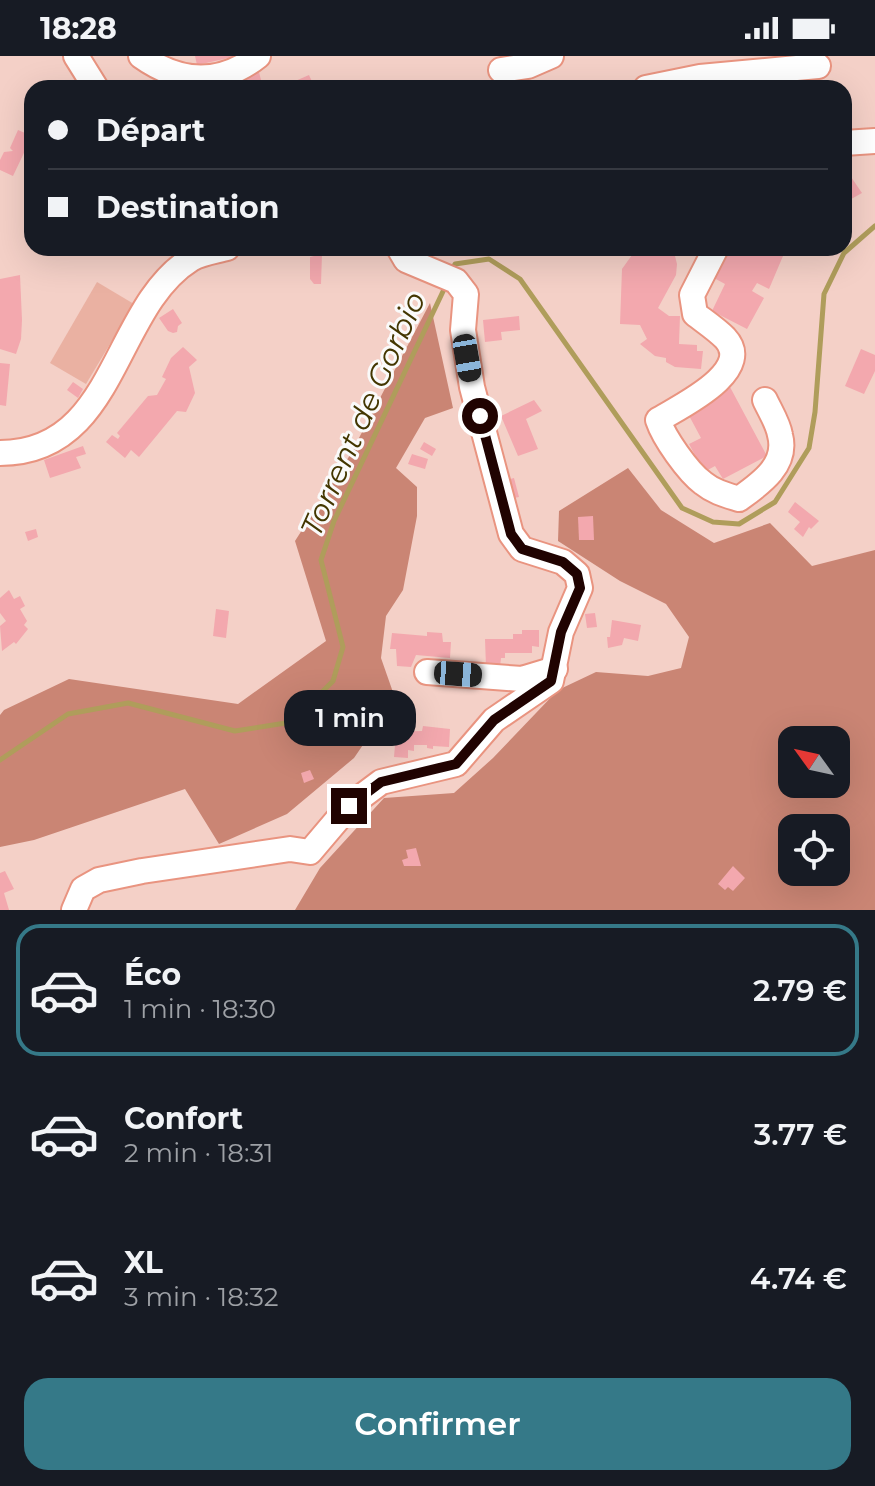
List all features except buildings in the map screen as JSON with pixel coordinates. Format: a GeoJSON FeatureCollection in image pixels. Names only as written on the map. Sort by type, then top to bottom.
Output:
{"type":"FeatureCollection","features":[{"type":"Feature","properties":{"kind":"street"},"geometry":{"type":"LineString","coordinates":[[76,56],[91,80]]}},
{"type":"Feature","properties":{"kind":"street"},"geometry":{"type":"LineString","coordinates":[[141,56],[155,66],[187,78],[227,73],[258,56]]}},
{"type":"Feature","properties":{"kind":"street"},"geometry":{"type":"LineString","coordinates":[[501,71],[528,66],[551,56]]}},
{"type":"Feature","properties":{"kind":"street"},"geometry":{"type":"LineString","coordinates":[[685,80],[818,66]]}},
{"type":"Feature","properties":{"kind":"street"},"geometry":{"type":"LineString","coordinates":[[852,142],[875,141]]}},
{"type":"Feature","properties":{"kind":"street"},"geometry":{"type":"LineString","coordinates":[[0,453],[36,448],[75,424],[93,403],[122,356],[154,295],[188,256]]}},
{"type":"Feature","properties":{"kind":"street"},"geometry":{"type":"LineString","coordinates":[[74,910],[83,889],[99,880],[290,849],[310,852],[349,806],[381,782],[456,764],[494,720],[551,681],[561,632],[580,588],[577,574],[563,562],[522,549],[511,534],[472,387],[463,330],[466,294],[456,281],[406,260],[404,256]]}},
{"type":"Feature","properties":{"kind":"street"},"geometry":{"type":"LineString","coordinates":[[712,256],[692,295],[695,314],[727,340],[731,353],[729,368],[718,383],[658,420],[662,432],[700,481],[718,493],[739,499],[763,481],[779,460],[781,436],[765,400]]}},
{"type":"Feature","properties":{"kind":"street"},"geometry":{"type":"LineString","coordinates":[[427,672],[522,679],[555,669]]}},
{"type":"Feature","properties":{"kind":"shaded area"},"geometry":{"type":"Polygon","coordinates":[[[97,282],[134,304],[86,384],[50,363],[97,282]]]}},
{"type":"Feature","properties":{"kind":"shaded area"},"geometry":{"type":"Polygon","coordinates":[[[430,303],[453,408],[425,418],[396,468],[417,487],[417,516],[403,590],[386,616],[381,658],[395,698],[354,758],[287,814],[219,844],[185,789],[34,840],[0,847],[0,715],[4,710],[69,679],[238,704],[326,641],[295,541],[350,455],[430,303]]]}},
{"type":"Feature","properties":{"kind":"shaded area"},"geometry":{"type":"Polygon","coordinates":[[[628,468],[661,510],[714,543],[770,523],[812,566],[875,550],[875,910],[295,910],[320,868],[384,798],[454,793],[493,758],[558,690],[596,672],[648,676],[681,668],[689,637],[666,604],[620,581],[558,541],[559,511],[628,468]]]}},
{"type":"Feature","properties":{"kind":"waterway","name":"Torrent de Gorbio"},"geometry":{"type":"LineString","coordinates":[[852,246],[875,226]]}},
{"type":"Feature","properties":{"kind":"waterway","name":"Torrent de Gorbio"},"geometry":{"type":"LineString","coordinates":[[452,270],[455,264],[489,259],[520,279],[682,508],[713,522],[739,524],[775,502],[809,448],[815,412],[824,294],[843,256]]}},
{"type":"Feature","properties":{"kind":"waterway","name":"Torrent de Gorbio"},"geometry":{"type":"LineString","coordinates":[[0,760],[68,714],[128,703],[235,731],[292,722],[333,681],[343,647],[321,560],[334,521],[447,283]]}},
{"type":"Feature","properties":{"kind":"route"},"geometry":{"type":"LineString","coordinates":[[349,806],[381,782],[456,764],[494,720],[551,681],[561,632],[580,588],[577,574],[563,562],[522,549],[511,534],[480,416]]}}]}
